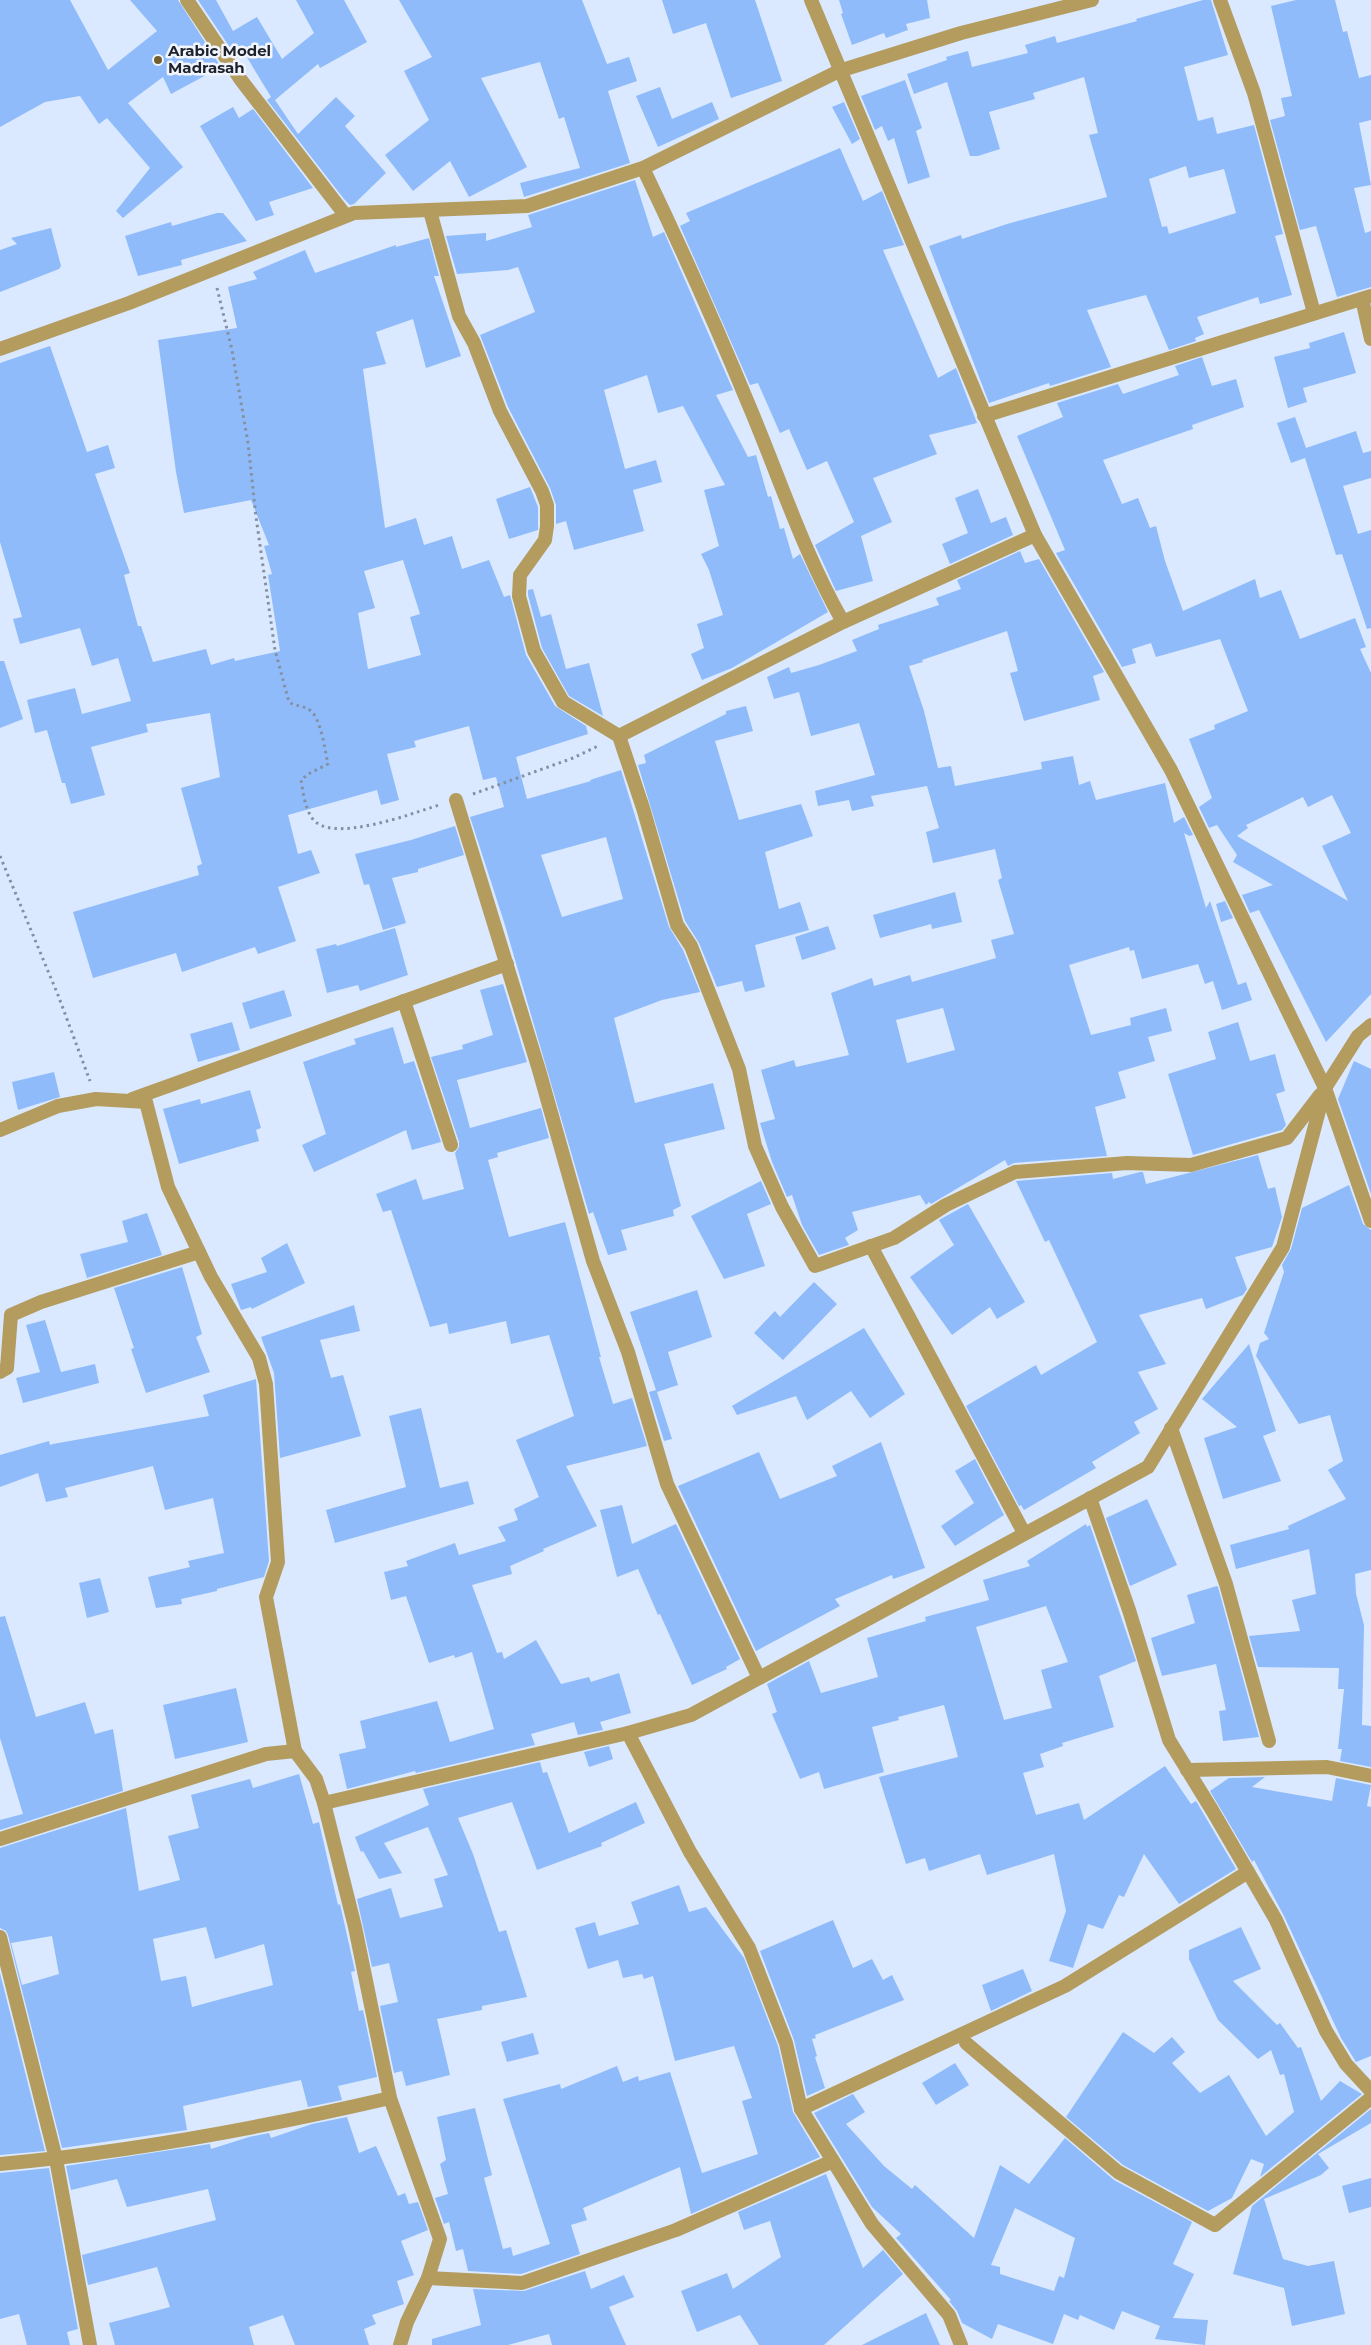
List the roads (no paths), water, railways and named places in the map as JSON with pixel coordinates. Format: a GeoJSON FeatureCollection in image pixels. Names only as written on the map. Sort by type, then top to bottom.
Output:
{"type":"FeatureCollection","features":[{"type":"Feature","properties":{"kind":"street"},"geometry":{"type":"LineString","coordinates":[[187,0],[241,80],[346,216]]}},
{"type":"Feature","properties":{"kind":"street"},"geometry":{"type":"LineString","coordinates":[[811,0],[1035,535],[1171,770],[1325,1088],[1371,1221]]}},
{"type":"Feature","properties":{"kind":"street"},"geometry":{"type":"LineString","coordinates":[[0,349],[130,304],[354,213],[527,206],[643,168],[839,70],[961,34],[1092,0]]}},
{"type":"Feature","properties":{"kind":"street"},"geometry":{"type":"LineString","coordinates":[[1220,0],[1254,92],[1314,313]]}},
{"type":"Feature","properties":{"kind":"street"},"geometry":{"type":"LineString","coordinates":[[643,168],[702,295],[749,403],[810,556],[843,622]]}},
{"type":"Feature","properties":{"kind":"street"},"geometry":{"type":"LineString","coordinates":[[430,211],[459,316],[474,343],[500,411],[542,490],[547,505],[547,526],[544,540],[520,575],[519,596],[534,651],[562,702],[618,736],[643,808],[677,925],[691,946],[739,1069],[755,1146],[782,1207],[815,1266],[894,1238],[946,1205],[1015,1172],[1127,1163],[1191,1164],[1287,1138],[1325,1088],[1358,1036],[1371,1025]]}},
{"type":"Feature","properties":{"kind":"street"},"geometry":{"type":"LineString","coordinates":[[984,416],[1366,298],[1371,339]]}},
{"type":"Feature","properties":{"kind":"street"},"geometry":{"type":"LineString","coordinates":[[618,736],[843,622],[1035,535]]}},
{"type":"Feature","properties":{"kind":"street"},"geometry":{"type":"LineString","coordinates":[[456,800],[507,964],[593,1261],[628,1352],[667,1484],[759,1678]]}},
{"type":"Feature","properties":{"kind":"street"},"geometry":{"type":"LineString","coordinates":[[128,1100],[507,964]]}},
{"type":"Feature","properties":{"kind":"street"},"geometry":{"type":"LineString","coordinates":[[404,1001],[451,1146]]}},
{"type":"Feature","properties":{"kind":"street"},"geometry":{"type":"LineString","coordinates":[[324,1803],[628,1732],[691,1715],[1148,1466],[1283,1247],[1325,1088]]}},
{"type":"Feature","properties":{"kind":"street"},"geometry":{"type":"LineString","coordinates":[[0,1130],[58,1106],[96,1099],[146,1102],[168,1187],[211,1277],[259,1358],[266,1384],[278,1562],[266,1597],[295,1751],[316,1779],[324,1803],[355,1927],[390,2098],[440,2239],[428,2278],[407,2322],[400,2345]]}},
{"type":"Feature","properties":{"kind":"street"},"geometry":{"type":"LineString","coordinates":[[871,1246],[1024,1533]]}},
{"type":"Feature","properties":{"kind":"street"},"geometry":{"type":"LineString","coordinates":[[0,1372],[7,1368],[11,1315],[41,1302],[199,1252]]}},
{"type":"Feature","properties":{"kind":"street"},"geometry":{"type":"LineString","coordinates":[[1171,1428],[1226,1584],[1269,1741]]}},
{"type":"Feature","properties":{"kind":"street"},"geometry":{"type":"LineString","coordinates":[[1090,1498],[1129,1610],[1169,1740],[1276,1920],[1326,2031],[1346,2064],[1371,2091]]}},
{"type":"Feature","properties":{"kind":"street"},"geometry":{"type":"LineString","coordinates":[[628,1732],[690,1852],[749,1948],[786,2043],[801,2109],[872,2224],[949,2315],[961,2345]]}},
{"type":"Feature","properties":{"kind":"street"},"geometry":{"type":"LineString","coordinates":[[0,1840],[266,1754],[295,1751]]}},
{"type":"Feature","properties":{"kind":"street"},"geometry":{"type":"LineString","coordinates":[[1187,1770],[1327,1767],[1371,1776]]}},
{"type":"Feature","properties":{"kind":"street"},"geometry":{"type":"LineString","coordinates":[[801,2109],[1065,1986],[1248,1872]]}},
{"type":"Feature","properties":{"kind":"street"},"geometry":{"type":"LineString","coordinates":[[0,1936],[56,2159],[90,2345]]}},
{"type":"Feature","properties":{"kind":"street"},"geometry":{"type":"LineString","coordinates":[[966,2043],[1118,2172],[1215,2225],[1371,2098]]}},
{"type":"Feature","properties":{"kind":"street"},"geometry":{"type":"LineString","coordinates":[[0,2164],[89,2156],[202,2137],[390,2098]]}},
{"type":"Feature","properties":{"kind":"street"},"geometry":{"type":"LineString","coordinates":[[428,2278],[522,2283],[676,2230],[833,2161]]}},
{"type":"Feature","properties":{"kind":"place","name":"Arabic Model Madrasah"},"geometry":{"type":"Point","coordinates":[158,60]}}]}
